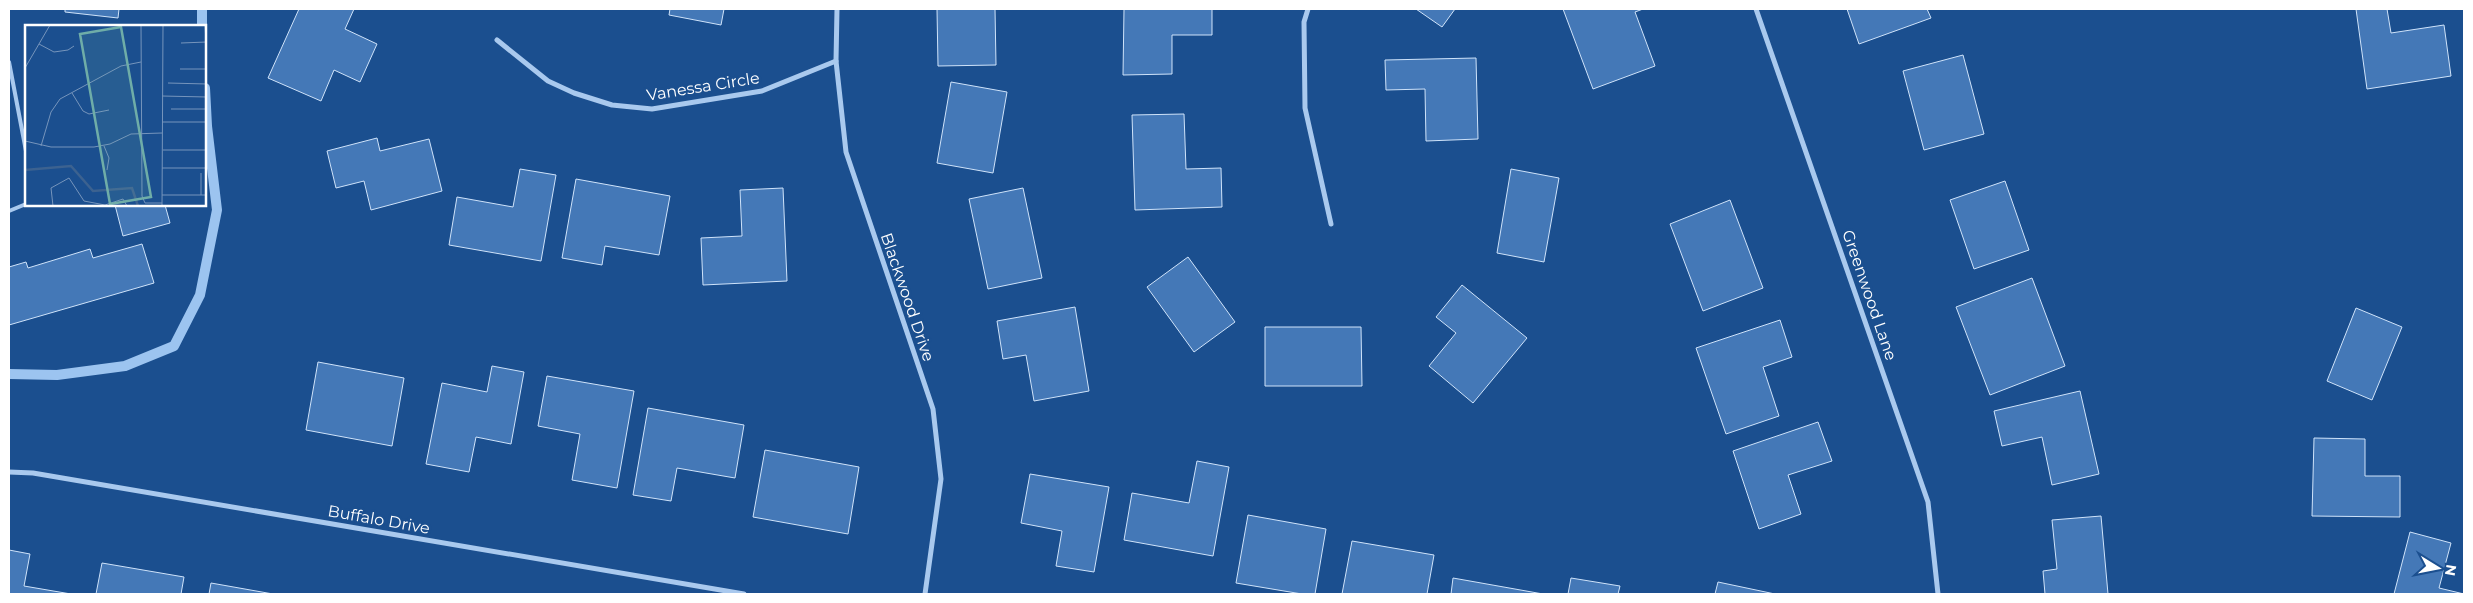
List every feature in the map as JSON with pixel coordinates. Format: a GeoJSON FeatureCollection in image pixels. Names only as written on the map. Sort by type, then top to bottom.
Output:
{"type":"FeatureCollection","features":[{"type":"Feature","properties":{"kind":"street","name":"Blackwood Drive"},"geometry":{"type":"LineString","coordinates":[[837,9],[836,61],[846,152],[933,410],[941,479],[925,594]]}},
{"type":"Feature","properties":{"kind":"street"},"geometry":{"type":"LineString","coordinates":[[1308,9],[1304,22],[1305,108],[1331,224]]}},
{"type":"Feature","properties":{"kind":"street","name":"Greenwood Lane"},"geometry":{"type":"LineString","coordinates":[[1756,9],[1928,502],[1938,594]]}},
{"type":"Feature","properties":{"kind":"street","name":"Vanessa Circle"},"geometry":{"type":"LineString","coordinates":[[497,40],[548,82],[574,94],[612,105],[652,109],[762,91],[836,61]]}},
{"type":"Feature","properties":{"kind":"street","name":"Buffalo Drive"},"geometry":{"type":"LineString","coordinates":[[9,472],[33,473],[744,594]]}},
{"type":"Feature","properties":{"kind":"lane"},"geometry":{"type":"LineString","coordinates":[[9,62],[25,146]]}},
{"type":"Feature","properties":{"kind":"lane"},"geometry":{"type":"LineString","coordinates":[[9,210],[25,204]]}},
{"type":"Feature","properties":{"kind":"building"},"geometry":{"type":"Polygon","coordinates":[[[65,9],[119,9],[118,18],[65,12],[65,9]]]}},
{"type":"Feature","properties":{"kind":"building"},"geometry":{"type":"Polygon","coordinates":[[[299,9],[354,9],[345,29],[377,44],[360,82],[334,70],[321,101],[268,78],[299,9]]]}},
{"type":"Feature","properties":{"kind":"building"},"geometry":{"type":"Polygon","coordinates":[[[670,9],[724,9],[721,25],[669,15],[670,9]]]}},
{"type":"Feature","properties":{"kind":"building"},"geometry":{"type":"Polygon","coordinates":[[[937,9],[995,9],[996,65],[938,66],[937,9]]]}},
{"type":"Feature","properties":{"kind":"building"},"geometry":{"type":"Polygon","coordinates":[[[1124,9],[1212,9],[1212,35],[1172,35],[1172,74],[1123,75],[1124,9]]]}},
{"type":"Feature","properties":{"kind":"building"},"geometry":{"type":"Polygon","coordinates":[[[1416,9],[1455,9],[1442,27],[1416,9]]]}},
{"type":"Feature","properties":{"kind":"building"},"geometry":{"type":"Polygon","coordinates":[[[1563,9],[1643,9],[1635,12],[1655,66],[1593,89],[1563,9]]]}},
{"type":"Feature","properties":{"kind":"building"},"geometry":{"type":"Polygon","coordinates":[[[1847,9],[1927,9],[1931,18],[1859,44],[1847,9]]]}},
{"type":"Feature","properties":{"kind":"building"},"geometry":{"type":"Polygon","coordinates":[[[2356,9],[2387,9],[2391,33],[2444,25],[2451,76],[2367,89],[2356,9]]]}},
{"type":"Feature","properties":{"kind":"building"},"geometry":{"type":"Polygon","coordinates":[[[1963,55],[1984,134],[1924,150],[1903,71],[1963,55]]]}},
{"type":"Feature","properties":{"kind":"building"},"geometry":{"type":"Polygon","coordinates":[[[1476,58],[1478,139],[1426,141],[1425,89],[1386,90],[1385,60],[1476,58]]]}},
{"type":"Feature","properties":{"kind":"building"},"geometry":{"type":"Polygon","coordinates":[[[951,82],[1007,92],[993,173],[937,163],[951,82]]]}},
{"type":"Feature","properties":{"kind":"building"},"geometry":{"type":"Polygon","coordinates":[[[1184,114],[1186,169],[1221,168],[1222,207],[1135,210],[1132,115],[1184,114]]]}},
{"type":"Feature","properties":{"kind":"building"},"geometry":{"type":"Polygon","coordinates":[[[377,138],[380,151],[429,139],[442,191],[371,210],[364,181],[336,188],[327,151],[377,138]]]}},
{"type":"Feature","properties":{"kind":"building"},"geometry":{"type":"Polygon","coordinates":[[[520,169],[556,175],[541,261],[449,245],[457,197],[513,207],[520,169]]]}},
{"type":"Feature","properties":{"kind":"building"},"geometry":{"type":"Polygon","coordinates":[[[1511,169],[1559,178],[1544,262],[1497,253],[1511,169]]]}},
{"type":"Feature","properties":{"kind":"building"},"geometry":{"type":"Polygon","coordinates":[[[576,179],[670,196],[659,255],[605,246],[602,265],[562,258],[576,179]]]}},
{"type":"Feature","properties":{"kind":"building"},"geometry":{"type":"Polygon","coordinates":[[[2005,181],[2029,250],[1974,269],[1950,200],[2005,181]]]}},
{"type":"Feature","properties":{"kind":"building"},"geometry":{"type":"Polygon","coordinates":[[[783,188],[787,281],[703,285],[701,238],[742,236],[740,190],[783,188]]]}},
{"type":"Feature","properties":{"kind":"building"},"geometry":{"type":"Polygon","coordinates":[[[1023,188],[1042,278],[988,289],[969,199],[1023,188]]]}},
{"type":"Feature","properties":{"kind":"building"},"geometry":{"type":"Polygon","coordinates":[[[1730,200],[1763,288],[1703,311],[1670,224],[1730,200]]]}},
{"type":"Feature","properties":{"kind":"building"},"geometry":{"type":"Polygon","coordinates":[[[115,206],[165,206],[170,223],[123,236],[115,206]]]}},
{"type":"Feature","properties":{"kind":"building"},"geometry":{"type":"Polygon","coordinates":[[[142,244],[154,283],[9,325],[9,267],[26,262],[28,268],[90,249],[93,258],[142,244]]]}},
{"type":"Feature","properties":{"kind":"building"},"geometry":{"type":"Polygon","coordinates":[[[1188,257],[1235,322],[1194,352],[1147,287],[1188,257]]]}},
{"type":"Feature","properties":{"kind":"building"},"geometry":{"type":"Polygon","coordinates":[[[2032,278],[2065,366],[1990,395],[1956,307],[2032,278]]]}},
{"type":"Feature","properties":{"kind":"building"},"geometry":{"type":"Polygon","coordinates":[[[1462,285],[1527,338],[1473,403],[1429,366],[1456,333],[1436,317],[1462,285]]]}},
{"type":"Feature","properties":{"kind":"building"},"geometry":{"type":"Polygon","coordinates":[[[1075,307],[1089,391],[1034,401],[1026,355],[1003,359],[997,321],[1075,307]]]}},
{"type":"Feature","properties":{"kind":"building"},"geometry":{"type":"Polygon","coordinates":[[[2356,308],[2402,327],[2372,400],[2327,381],[2356,308]]]}},
{"type":"Feature","properties":{"kind":"building"},"geometry":{"type":"Polygon","coordinates":[[[1780,320],[1792,357],[1763,367],[1779,416],[1726,434],[1696,348],[1780,320]]]}},
{"type":"Feature","properties":{"kind":"building"},"geometry":{"type":"Polygon","coordinates":[[[1265,327],[1361,327],[1362,386],[1265,386],[1265,327]]]}},
{"type":"Feature","properties":{"kind":"building"},"geometry":{"type":"Polygon","coordinates":[[[318,362],[404,378],[392,446],[306,430],[318,362]]]}},
{"type":"Feature","properties":{"kind":"building"},"geometry":{"type":"Polygon","coordinates":[[[492,366],[524,372],[511,444],[476,437],[469,472],[426,464],[442,383],[487,392],[492,366]]]}},
{"type":"Feature","properties":{"kind":"building"},"geometry":{"type":"Polygon","coordinates":[[[547,376],[634,391],[617,488],[572,480],[580,434],[538,426],[547,376]]]}},
{"type":"Feature","properties":{"kind":"building"},"geometry":{"type":"Polygon","coordinates":[[[2080,391],[2099,474],[2052,485],[2042,437],[2002,446],[1994,411],[2080,391]]]}},
{"type":"Feature","properties":{"kind":"building"},"geometry":{"type":"Polygon","coordinates":[[[648,408],[744,425],[735,478],[677,468],[671,501],[633,495],[648,408]]]}},
{"type":"Feature","properties":{"kind":"building"},"geometry":{"type":"Polygon","coordinates":[[[1818,422],[1832,461],[1788,475],[1801,514],[1759,529],[1733,451],[1818,422]]]}},
{"type":"Feature","properties":{"kind":"building"},"geometry":{"type":"Polygon","coordinates":[[[2314,438],[2365,439],[2365,476],[2400,476],[2400,517],[2312,516],[2314,438]]]}},
{"type":"Feature","properties":{"kind":"building"},"geometry":{"type":"Polygon","coordinates":[[[765,450],[859,467],[848,534],[753,517],[765,450]]]}},
{"type":"Feature","properties":{"kind":"building"},"geometry":{"type":"Polygon","coordinates":[[[1197,461],[1229,467],[1213,556],[1124,540],[1132,493],[1189,503],[1197,461]]]}},
{"type":"Feature","properties":{"kind":"building"},"geometry":{"type":"Polygon","coordinates":[[[1030,474],[1109,487],[1094,572],[1056,566],[1062,531],[1021,523],[1030,474]]]}},
{"type":"Feature","properties":{"kind":"building"},"geometry":{"type":"Polygon","coordinates":[[[1248,515],[1326,529],[1315,594],[1302,594],[1236,583],[1248,515]]]}},
{"type":"Feature","properties":{"kind":"building"},"geometry":{"type":"Polygon","coordinates":[[[2101,516],[2108,594],[2045,594],[2043,571],[2057,569],[2052,520],[2101,516]]]}},
{"type":"Feature","properties":{"kind":"building"},"geometry":{"type":"Polygon","coordinates":[[[2410,532],[2451,543],[2439,588],[2464,594],[2394,594],[2410,532]]]}},
{"type":"Feature","properties":{"kind":"building"},"geometry":{"type":"Polygon","coordinates":[[[1352,541],[1434,555],[1427,594],[1342,594],[1352,541]]]}},
{"type":"Feature","properties":{"kind":"building"},"geometry":{"type":"Polygon","coordinates":[[[9,550],[30,554],[24,586],[71,594],[9,594],[9,550]]]}},
{"type":"Feature","properties":{"kind":"building"},"geometry":{"type":"Polygon","coordinates":[[[102,563],[184,577],[181,594],[96,594],[102,563]]]}},
{"type":"Feature","properties":{"kind":"building"},"geometry":{"type":"Polygon","coordinates":[[[1453,578],[1543,594],[1451,594],[1453,578]]]}},
{"type":"Feature","properties":{"kind":"building"},"geometry":{"type":"Polygon","coordinates":[[[1571,578],[1620,586],[1618,594],[1568,594],[1571,578]]]}},
{"type":"Feature","properties":{"kind":"building"},"geometry":{"type":"Polygon","coordinates":[[[1718,582],[1775,594],[1715,594],[1718,582]]]}},
{"type":"Feature","properties":{"kind":"building"},"geometry":{"type":"Polygon","coordinates":[[[211,583],[273,594],[209,594],[211,583]]]}},
{"type":"Feature","properties":{"kind":"waterway"},"geometry":{"type":"LineString","coordinates":[[202,9],[202,25]]}},
{"type":"Feature","properties":{"kind":"waterway"},"geometry":{"type":"LineString","coordinates":[[9,374],[57,375],[125,366],[174,346],[200,295],[217,210],[206,107]]}}]}
